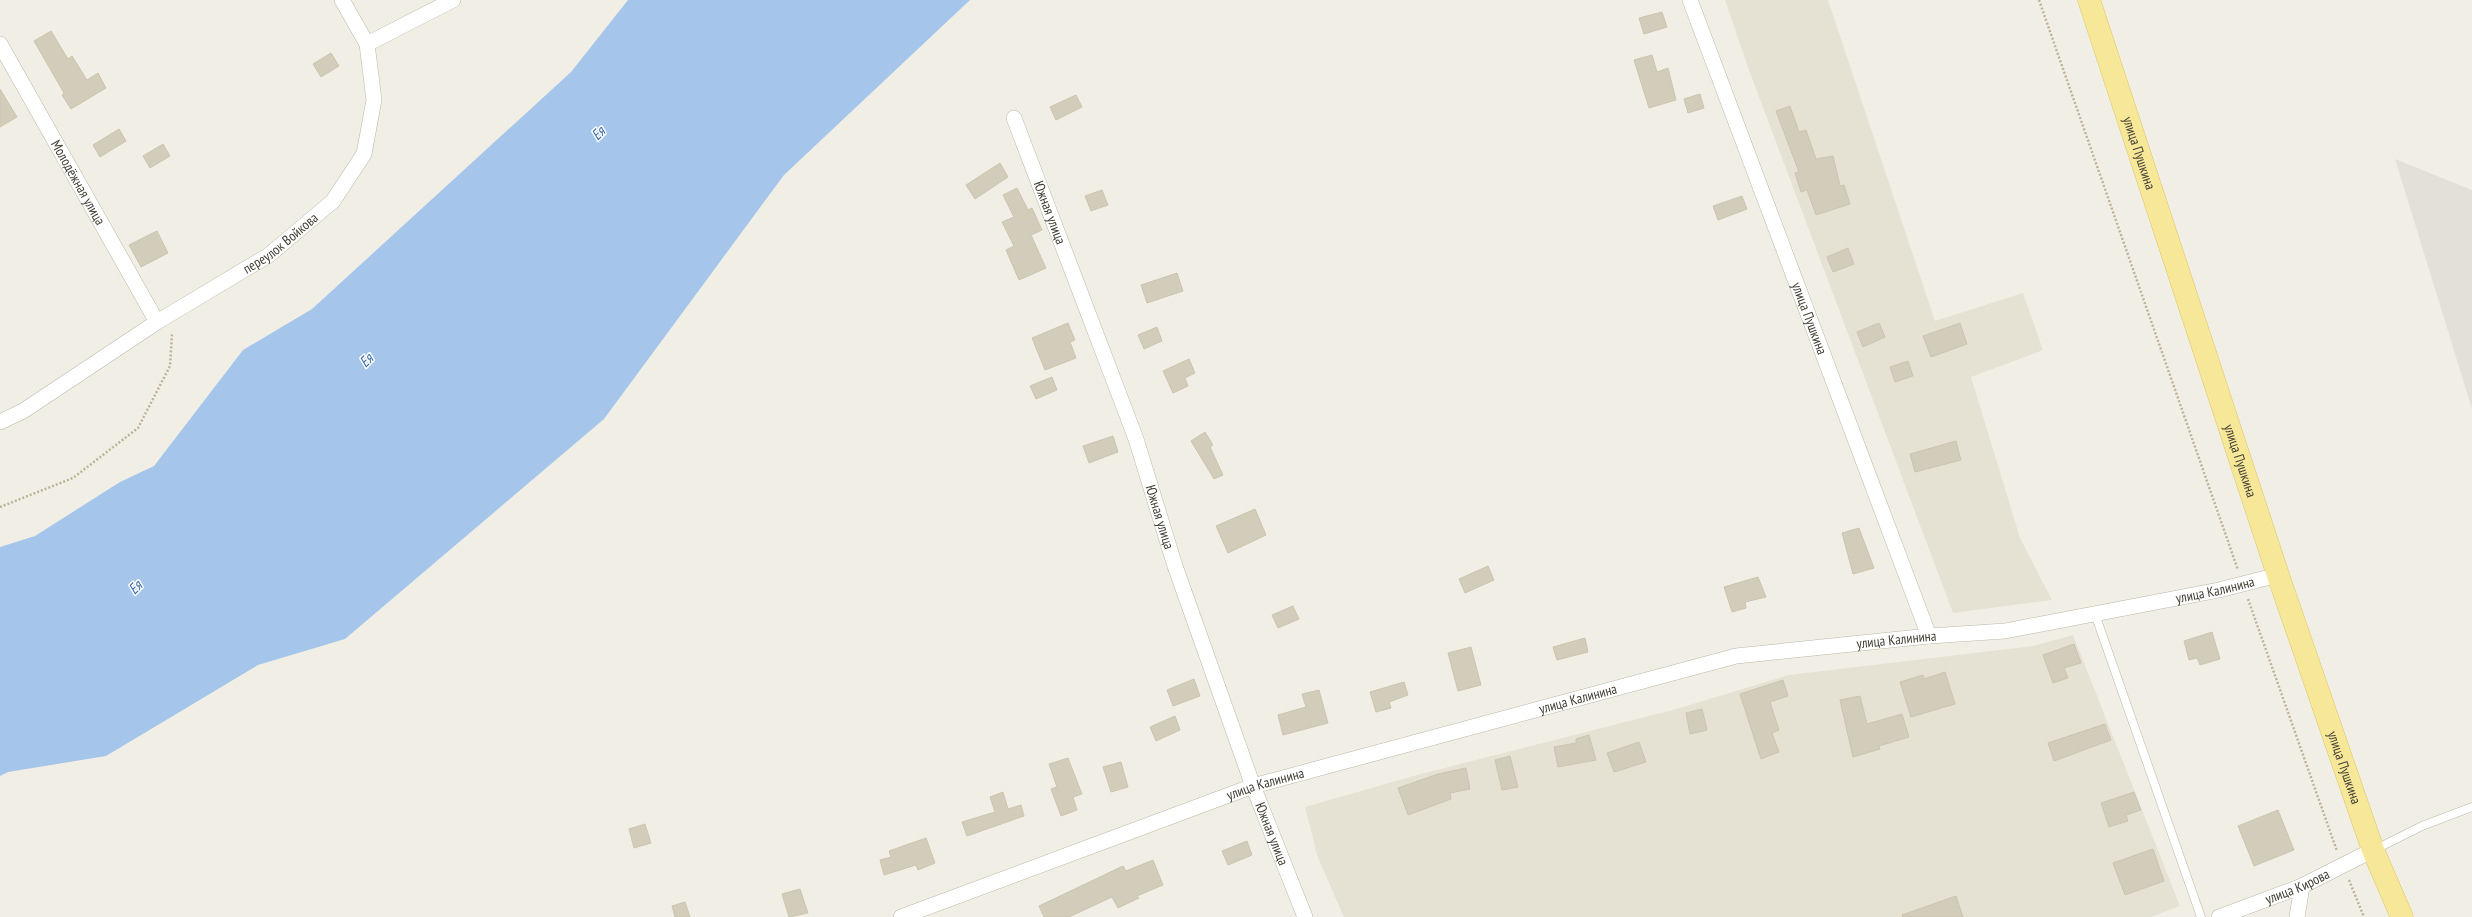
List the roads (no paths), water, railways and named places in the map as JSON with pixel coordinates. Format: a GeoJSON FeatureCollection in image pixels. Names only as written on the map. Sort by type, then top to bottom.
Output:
{"type":"FeatureCollection","features":[{"type":"Feature","properties":{"kind":"main road","name":"улица Пушкина"},"geometry":{"type":"LineString","coordinates":[[2089,0],[2278,575],[2373,850],[2402,917]]}},
{"type":"Feature","properties":{"kind":"street"},"geometry":{"type":"LineString","coordinates":[[342,0],[367,44],[453,0]]}},
{"type":"Feature","properties":{"kind":"street","name":"улица Пушкина"},"geometry":{"type":"LineString","coordinates":[[1690,0],[1929,636]]}},
{"type":"Feature","properties":{"kind":"street","name":"Молодёжная улица"},"geometry":{"type":"LineString","coordinates":[[0,44],[157,322]]}},
{"type":"Feature","properties":{"kind":"street","name":"переулок Войкова"},"geometry":{"type":"LineString","coordinates":[[0,422],[23,411],[157,322],[269,254],[333,201],[364,154],[374,100],[367,44]]}},
{"type":"Feature","properties":{"kind":"street","name":"Южная улица"},"geometry":{"type":"LineString","coordinates":[[1014,118],[1136,439],[1175,566],[1253,786],[1305,917]]}},
{"type":"Feature","properties":{"kind":"street","name":"улица Калинина"},"geometry":{"type":"LineString","coordinates":[[901,917],[1253,786],[1736,656],[1929,636],[2005,632],[2243,584],[2278,575]]}},
{"type":"Feature","properties":{"kind":"street","name":"улица Кирова"},"geometry":{"type":"LineString","coordinates":[[2219,917],[2302,886],[2373,850]]}},
{"type":"Feature","properties":{"kind":"street"},"geometry":{"type":"LineString","coordinates":[[2297,917],[2302,886]]}},
{"type":"Feature","properties":{"kind":"lane"},"geometry":{"type":"LineString","coordinates":[[2095,614],[2201,917]]}},
{"type":"Feature","properties":{"kind":"lane"},"geometry":{"type":"LineString","coordinates":[[2373,850],[2422,826],[2472,807]]}},
{"type":"Feature","properties":{"kind":"water","name":"Ея"},"geometry":{"type":"Polygon","coordinates":[[[628,0],[970,0],[784,175],[604,419],[345,639],[258,665],[106,756],[8,772],[0,776],[0,547],[35,536],[120,482],[154,466],[243,350],[312,309],[571,72],[628,0]]]}}]}
